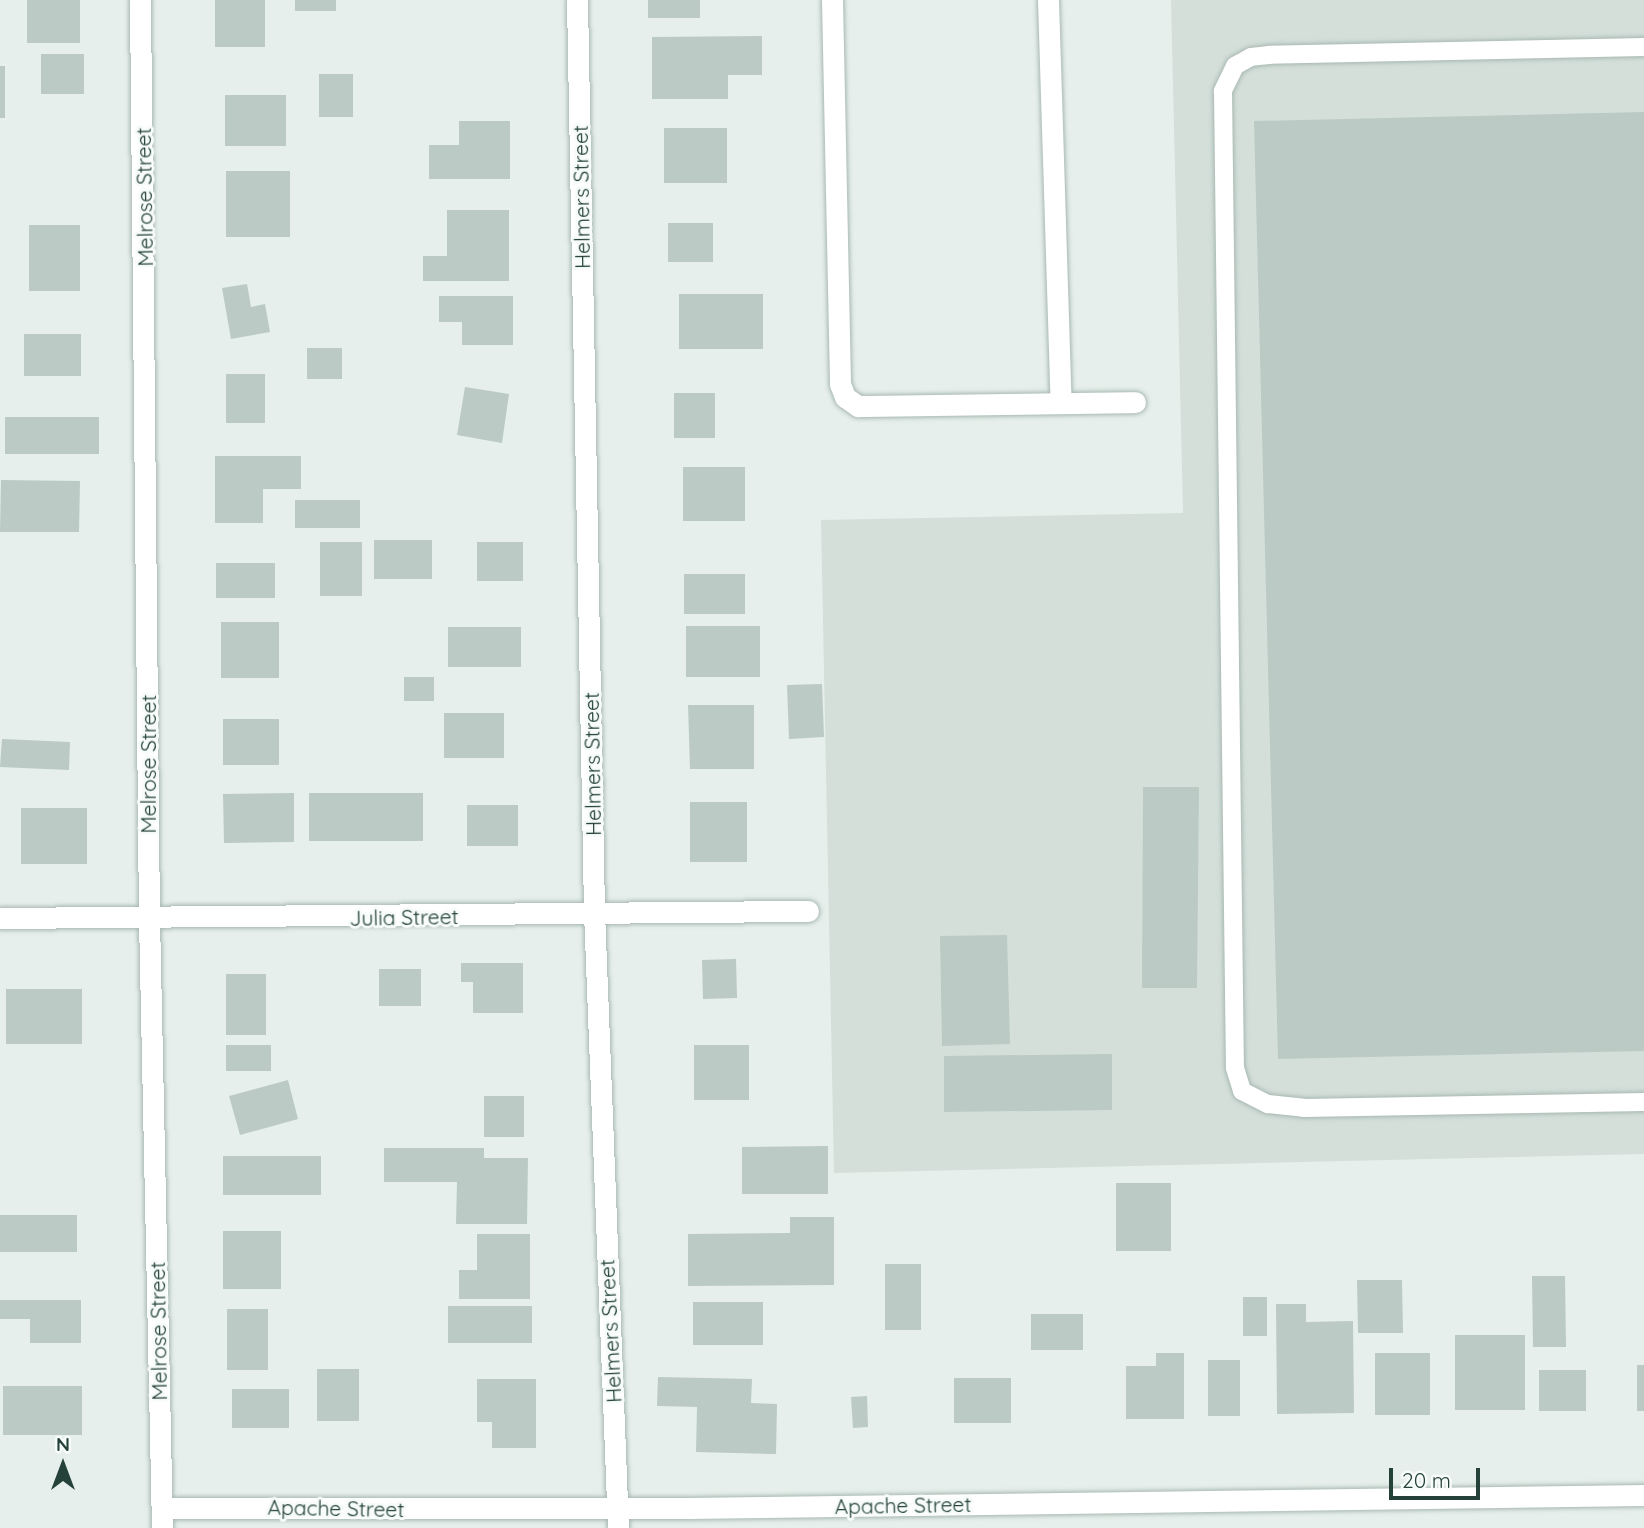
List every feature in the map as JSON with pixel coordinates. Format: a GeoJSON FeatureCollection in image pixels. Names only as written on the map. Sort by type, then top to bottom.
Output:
{"type":"FeatureCollection","features":[{"type":"Feature","properties":{"kind":"street","name":"Melrose Street"},"geometry":{"type":"LineString","coordinates":[[140,0],[149,918],[162,1518]]}},
{"type":"Feature","properties":{"kind":"street","name":"Helmers Street"},"geometry":{"type":"LineString","coordinates":[[577,0],[594,912],[618,1518]]}},
{"type":"Feature","properties":{"kind":"street"},"geometry":{"type":"LineString","coordinates":[[832,0],[840,384],[845,397],[858,407],[1135,402]]}},
{"type":"Feature","properties":{"kind":"street"},"geometry":{"type":"LineString","coordinates":[[1048,0],[1062,403]]}},
{"type":"Feature","properties":{"kind":"street","name":"Julia Street"},"geometry":{"type":"LineString","coordinates":[[0,918],[808,911]]}},
{"type":"Feature","properties":{"kind":"street","name":"Apache Street"},"geometry":{"type":"LineString","coordinates":[[162,1518],[618,1518],[1644,1495]]}},
{"type":"Feature","properties":{"kind":"lane"},"geometry":{"type":"LineString","coordinates":[[1644,47],[1269,55],[1251,57],[1236,66],[1223,91],[1235,1068],[1242,1091],[1268,1104],[1304,1108],[1644,1102]]}},
{"type":"Feature","properties":{"kind":"shaded area"},"geometry":{"type":"Polygon","coordinates":[[[1171,0],[1644,0],[1644,1154],[834,1173],[821,520],[1183,513],[1171,0]]]}},
{"type":"Feature","properties":{"kind":"building"},"geometry":{"type":"Polygon","coordinates":[[[27,0],[80,0],[80,43],[27,43],[27,0]]]}},
{"type":"Feature","properties":{"kind":"building"},"geometry":{"type":"Polygon","coordinates":[[[215,0],[265,0],[265,47],[215,47],[215,0]]]}},
{"type":"Feature","properties":{"kind":"building"},"geometry":{"type":"Polygon","coordinates":[[[295,0],[336,0],[336,11],[295,11],[295,0]]]}},
{"type":"Feature","properties":{"kind":"building"},"geometry":{"type":"Polygon","coordinates":[[[648,0],[700,0],[700,18],[648,18],[648,0]]]}},
{"type":"Feature","properties":{"kind":"building"},"geometry":{"type":"Polygon","coordinates":[[[762,36],[762,75],[728,75],[728,99],[652,99],[652,37],[762,36]]]}},
{"type":"Feature","properties":{"kind":"building"},"geometry":{"type":"Polygon","coordinates":[[[41,54],[84,54],[84,94],[41,94],[41,54]]]}},
{"type":"Feature","properties":{"kind":"building"},"geometry":{"type":"Polygon","coordinates":[[[0,66],[5,66],[5,118],[0,118],[0,66]]]}},
{"type":"Feature","properties":{"kind":"building"},"geometry":{"type":"Polygon","coordinates":[[[319,74],[353,74],[353,117],[319,117],[319,74]]]}},
{"type":"Feature","properties":{"kind":"building"},"geometry":{"type":"Polygon","coordinates":[[[225,95],[286,95],[286,146],[225,146],[225,95]]]}},
{"type":"Feature","properties":{"kind":"building"},"geometry":{"type":"Polygon","coordinates":[[[1644,112],[1644,1051],[1278,1059],[1254,121],[1644,112]]]}},
{"type":"Feature","properties":{"kind":"building"},"geometry":{"type":"Polygon","coordinates":[[[459,121],[510,121],[510,179],[429,179],[429,145],[459,145],[459,121]]]}},
{"type":"Feature","properties":{"kind":"building"},"geometry":{"type":"Polygon","coordinates":[[[664,128],[727,128],[727,183],[664,183],[664,128]]]}},
{"type":"Feature","properties":{"kind":"building"},"geometry":{"type":"Polygon","coordinates":[[[226,171],[290,171],[290,237],[226,237],[226,171]]]}},
{"type":"Feature","properties":{"kind":"building"},"geometry":{"type":"Polygon","coordinates":[[[447,210],[509,210],[509,281],[423,281],[423,256],[447,256],[447,210]]]}},
{"type":"Feature","properties":{"kind":"building"},"geometry":{"type":"Polygon","coordinates":[[[668,223],[713,223],[713,262],[668,262],[668,223]]]}},
{"type":"Feature","properties":{"kind":"building"},"geometry":{"type":"Polygon","coordinates":[[[29,225],[80,225],[80,291],[29,291],[29,225]]]}},
{"type":"Feature","properties":{"kind":"building"},"geometry":{"type":"Polygon","coordinates":[[[247,284],[251,307],[265,304],[270,332],[231,339],[222,288],[247,284]]]}},
{"type":"Feature","properties":{"kind":"building"},"geometry":{"type":"Polygon","coordinates":[[[679,294],[763,294],[763,349],[679,349],[679,294]]]}},
{"type":"Feature","properties":{"kind":"building"},"geometry":{"type":"Polygon","coordinates":[[[439,296],[513,296],[513,345],[462,345],[462,322],[439,322],[439,296]]]}},
{"type":"Feature","properties":{"kind":"building"},"geometry":{"type":"Polygon","coordinates":[[[24,334],[81,334],[81,376],[24,376],[24,334]]]}},
{"type":"Feature","properties":{"kind":"building"},"geometry":{"type":"Polygon","coordinates":[[[307,348],[342,348],[342,379],[307,379],[307,348]]]}},
{"type":"Feature","properties":{"kind":"building"},"geometry":{"type":"Polygon","coordinates":[[[226,374],[265,374],[265,423],[226,423],[226,374]]]}},
{"type":"Feature","properties":{"kind":"building"},"geometry":{"type":"Polygon","coordinates":[[[465,387],[509,394],[502,443],[457,435],[465,387]]]}},
{"type":"Feature","properties":{"kind":"building"},"geometry":{"type":"Polygon","coordinates":[[[674,393],[715,393],[715,438],[674,438],[674,393]]]}},
{"type":"Feature","properties":{"kind":"building"},"geometry":{"type":"Polygon","coordinates":[[[5,417],[99,417],[99,454],[5,454],[5,417]]]}},
{"type":"Feature","properties":{"kind":"building"},"geometry":{"type":"Polygon","coordinates":[[[215,456],[301,456],[301,489],[263,489],[263,523],[215,523],[215,456]]]}},
{"type":"Feature","properties":{"kind":"building"},"geometry":{"type":"Polygon","coordinates":[[[683,467],[745,467],[745,521],[683,521],[683,467]]]}},
{"type":"Feature","properties":{"kind":"building"},"geometry":{"type":"Polygon","coordinates":[[[1,480],[80,481],[79,532],[0,532],[1,480]]]}},
{"type":"Feature","properties":{"kind":"building"},"geometry":{"type":"Polygon","coordinates":[[[295,500],[360,500],[360,528],[295,528],[295,500]]]}},
{"type":"Feature","properties":{"kind":"building"},"geometry":{"type":"Polygon","coordinates":[[[374,540],[432,540],[432,579],[374,579],[374,540]]]}},
{"type":"Feature","properties":{"kind":"building"},"geometry":{"type":"Polygon","coordinates":[[[320,542],[362,542],[362,596],[320,596],[320,542]]]}},
{"type":"Feature","properties":{"kind":"building"},"geometry":{"type":"Polygon","coordinates":[[[477,542],[523,542],[523,581],[477,581],[477,542]]]}},
{"type":"Feature","properties":{"kind":"building"},"geometry":{"type":"Polygon","coordinates":[[[216,563],[275,563],[275,598],[216,598],[216,563]]]}},
{"type":"Feature","properties":{"kind":"building"},"geometry":{"type":"Polygon","coordinates":[[[684,574],[745,574],[745,614],[684,614],[684,574]]]}},
{"type":"Feature","properties":{"kind":"building"},"geometry":{"type":"Polygon","coordinates":[[[221,622],[279,622],[279,678],[221,678],[221,622]]]}},
{"type":"Feature","properties":{"kind":"building"},"geometry":{"type":"Polygon","coordinates":[[[686,626],[760,626],[760,677],[686,677],[686,626]]]}},
{"type":"Feature","properties":{"kind":"building"},"geometry":{"type":"Polygon","coordinates":[[[448,627],[521,627],[521,667],[448,667],[448,627]]]}},
{"type":"Feature","properties":{"kind":"building"},"geometry":{"type":"Polygon","coordinates":[[[404,677],[434,677],[434,701],[404,701],[404,677]]]}},
{"type":"Feature","properties":{"kind":"building"},"geometry":{"type":"Polygon","coordinates":[[[822,684],[824,737],[789,739],[787,685],[822,684]]]}},
{"type":"Feature","properties":{"kind":"building"},"geometry":{"type":"Polygon","coordinates":[[[688,705],[754,705],[754,769],[690,769],[688,705]]]}},
{"type":"Feature","properties":{"kind":"building"},"geometry":{"type":"Polygon","coordinates":[[[444,713],[504,713],[504,758],[444,758],[444,713]]]}},
{"type":"Feature","properties":{"kind":"building"},"geometry":{"type":"Polygon","coordinates":[[[223,719],[279,719],[279,765],[223,765],[223,719]]]}},
{"type":"Feature","properties":{"kind":"building"},"geometry":{"type":"Polygon","coordinates":[[[2,739],[70,742],[69,770],[0,767],[2,739]]]}},
{"type":"Feature","properties":{"kind":"building"},"geometry":{"type":"Polygon","coordinates":[[[1143,787],[1199,787],[1197,988],[1142,988],[1143,787]]]}},
{"type":"Feature","properties":{"kind":"building"},"geometry":{"type":"Polygon","coordinates":[[[294,793],[294,842],[224,843],[223,794],[294,793]]]}},
{"type":"Feature","properties":{"kind":"building"},"geometry":{"type":"Polygon","coordinates":[[[309,793],[423,793],[423,841],[309,841],[309,793]]]}},
{"type":"Feature","properties":{"kind":"building"},"geometry":{"type":"Polygon","coordinates":[[[690,802],[747,802],[747,862],[690,862],[690,802]]]}},
{"type":"Feature","properties":{"kind":"building"},"geometry":{"type":"Polygon","coordinates":[[[467,805],[518,805],[518,846],[467,846],[467,805]]]}},
{"type":"Feature","properties":{"kind":"building"},"geometry":{"type":"Polygon","coordinates":[[[21,808],[87,808],[87,864],[21,864],[21,808]]]}},
{"type":"Feature","properties":{"kind":"building"},"geometry":{"type":"Polygon","coordinates":[[[1007,935],[1010,1044],[942,1046],[940,936],[1007,935]]]}},
{"type":"Feature","properties":{"kind":"building"},"geometry":{"type":"Polygon","coordinates":[[[736,959],[737,998],[703,999],[702,960],[736,959]]]}},
{"type":"Feature","properties":{"kind":"building"},"geometry":{"type":"Polygon","coordinates":[[[461,963],[523,963],[523,1013],[473,1013],[473,982],[461,982],[461,963]]]}},
{"type":"Feature","properties":{"kind":"building"},"geometry":{"type":"Polygon","coordinates":[[[379,969],[421,969],[421,1006],[379,1006],[379,969]]]}},
{"type":"Feature","properties":{"kind":"building"},"geometry":{"type":"Polygon","coordinates":[[[226,974],[266,974],[266,1035],[226,1035],[226,974]]]}},
{"type":"Feature","properties":{"kind":"building"},"geometry":{"type":"Polygon","coordinates":[[[6,989],[82,989],[82,1044],[6,1044],[6,989]]]}},
{"type":"Feature","properties":{"kind":"building"},"geometry":{"type":"Polygon","coordinates":[[[226,1045],[271,1045],[271,1071],[226,1071],[226,1045]]]}},
{"type":"Feature","properties":{"kind":"building"},"geometry":{"type":"Polygon","coordinates":[[[694,1045],[749,1045],[749,1100],[694,1100],[694,1045]]]}},
{"type":"Feature","properties":{"kind":"building"},"geometry":{"type":"Polygon","coordinates":[[[1112,1054],[1112,1110],[944,1112],[944,1056],[1112,1054]]]}},
{"type":"Feature","properties":{"kind":"building"},"geometry":{"type":"Polygon","coordinates":[[[288,1080],[298,1119],[240,1135],[229,1096],[288,1080]]]}},
{"type":"Feature","properties":{"kind":"building"},"geometry":{"type":"Polygon","coordinates":[[[484,1096],[524,1096],[524,1137],[484,1137],[484,1096]]]}},
{"type":"Feature","properties":{"kind":"building"},"geometry":{"type":"Polygon","coordinates":[[[828,1146],[828,1194],[742,1194],[742,1147],[828,1146]]]}},
{"type":"Feature","properties":{"kind":"building"},"geometry":{"type":"Polygon","coordinates":[[[384,1148],[484,1148],[484,1158],[528,1158],[527,1224],[456,1224],[457,1182],[384,1182],[384,1148]]]}},
{"type":"Feature","properties":{"kind":"building"},"geometry":{"type":"Polygon","coordinates":[[[223,1156],[321,1156],[321,1195],[223,1195],[223,1156]]]}},
{"type":"Feature","properties":{"kind":"building"},"geometry":{"type":"Polygon","coordinates":[[[1116,1183],[1171,1183],[1171,1251],[1116,1251],[1116,1183]]]}},
{"type":"Feature","properties":{"kind":"building"},"geometry":{"type":"Polygon","coordinates":[[[0,1215],[77,1215],[77,1252],[0,1252],[0,1215]]]}},
{"type":"Feature","properties":{"kind":"building"},"geometry":{"type":"Polygon","coordinates":[[[790,1217],[834,1217],[834,1285],[688,1286],[688,1234],[790,1233],[790,1217]]]}},
{"type":"Feature","properties":{"kind":"building"},"geometry":{"type":"Polygon","coordinates":[[[223,1231],[281,1231],[281,1289],[223,1289],[223,1231]]]}},
{"type":"Feature","properties":{"kind":"building"},"geometry":{"type":"Polygon","coordinates":[[[477,1234],[530,1234],[530,1299],[459,1299],[459,1270],[477,1270],[477,1234]]]}},
{"type":"Feature","properties":{"kind":"building"},"geometry":{"type":"Polygon","coordinates":[[[885,1264],[921,1264],[921,1330],[885,1330],[885,1264]]]}},
{"type":"Feature","properties":{"kind":"building"},"geometry":{"type":"Polygon","coordinates":[[[1532,1276],[1565,1276],[1566,1347],[1533,1347],[1532,1276]]]}},
{"type":"Feature","properties":{"kind":"building"},"geometry":{"type":"Polygon","coordinates":[[[1357,1280],[1402,1280],[1403,1333],[1358,1333],[1357,1280]]]}},
{"type":"Feature","properties":{"kind":"building"},"geometry":{"type":"Polygon","coordinates":[[[1243,1297],[1267,1297],[1267,1336],[1243,1336],[1243,1297]]]}},
{"type":"Feature","properties":{"kind":"building"},"geometry":{"type":"Polygon","coordinates":[[[0,1300],[81,1300],[81,1343],[30,1343],[30,1319],[0,1319],[0,1300]]]}},
{"type":"Feature","properties":{"kind":"building"},"geometry":{"type":"Polygon","coordinates":[[[693,1302],[763,1302],[763,1345],[693,1345],[693,1302]]]}},
{"type":"Feature","properties":{"kind":"building"},"geometry":{"type":"Polygon","coordinates":[[[1276,1304],[1306,1304],[1306,1322],[1353,1321],[1354,1413],[1277,1414],[1276,1304]]]}},
{"type":"Feature","properties":{"kind":"building"},"geometry":{"type":"Polygon","coordinates":[[[448,1306],[532,1306],[532,1343],[448,1343],[448,1306]]]}},
{"type":"Feature","properties":{"kind":"building"},"geometry":{"type":"Polygon","coordinates":[[[227,1309],[268,1309],[268,1370],[227,1370],[227,1309]]]}},
{"type":"Feature","properties":{"kind":"building"},"geometry":{"type":"Polygon","coordinates":[[[1031,1314],[1083,1314],[1083,1350],[1031,1350],[1031,1314]]]}},
{"type":"Feature","properties":{"kind":"building"},"geometry":{"type":"Polygon","coordinates":[[[1455,1335],[1525,1335],[1525,1410],[1455,1410],[1455,1335]]]}},
{"type":"Feature","properties":{"kind":"building"},"geometry":{"type":"Polygon","coordinates":[[[1156,1353],[1184,1353],[1184,1419],[1126,1419],[1126,1366],[1156,1366],[1156,1353]]]}},
{"type":"Feature","properties":{"kind":"building"},"geometry":{"type":"Polygon","coordinates":[[[1375,1353],[1430,1353],[1430,1415],[1375,1415],[1375,1353]]]}},
{"type":"Feature","properties":{"kind":"building"},"geometry":{"type":"Polygon","coordinates":[[[1208,1360],[1240,1360],[1240,1416],[1208,1416],[1208,1360]]]}},
{"type":"Feature","properties":{"kind":"building"},"geometry":{"type":"Polygon","coordinates":[[[1637,1365],[1644,1365],[1644,1411],[1637,1411],[1637,1365]]]}},
{"type":"Feature","properties":{"kind":"building"},"geometry":{"type":"Polygon","coordinates":[[[317,1369],[359,1369],[359,1421],[317,1421],[317,1369]]]}},
{"type":"Feature","properties":{"kind":"building"},"geometry":{"type":"Polygon","coordinates":[[[1539,1370],[1586,1370],[1586,1411],[1539,1411],[1539,1370]]]}},
{"type":"Feature","properties":{"kind":"building"},"geometry":{"type":"Polygon","coordinates":[[[658,1377],[752,1379],[751,1403],[777,1404],[776,1454],[696,1452],[697,1407],[657,1406],[658,1377]]]}},
{"type":"Feature","properties":{"kind":"building"},"geometry":{"type":"Polygon","coordinates":[[[954,1378],[1011,1378],[1011,1423],[954,1423],[954,1378]]]}},
{"type":"Feature","properties":{"kind":"building"},"geometry":{"type":"Polygon","coordinates":[[[477,1379],[536,1379],[536,1448],[492,1448],[492,1422],[477,1422],[477,1379]]]}},
{"type":"Feature","properties":{"kind":"building"},"geometry":{"type":"Polygon","coordinates":[[[3,1386],[82,1386],[82,1435],[3,1435],[3,1386]]]}},
{"type":"Feature","properties":{"kind":"building"},"geometry":{"type":"Polygon","coordinates":[[[232,1389],[289,1389],[289,1428],[232,1428],[232,1389]]]}},
{"type":"Feature","properties":{"kind":"building"},"geometry":{"type":"Polygon","coordinates":[[[867,1396],[868,1427],[853,1428],[851,1397],[867,1396]]]}}]}
